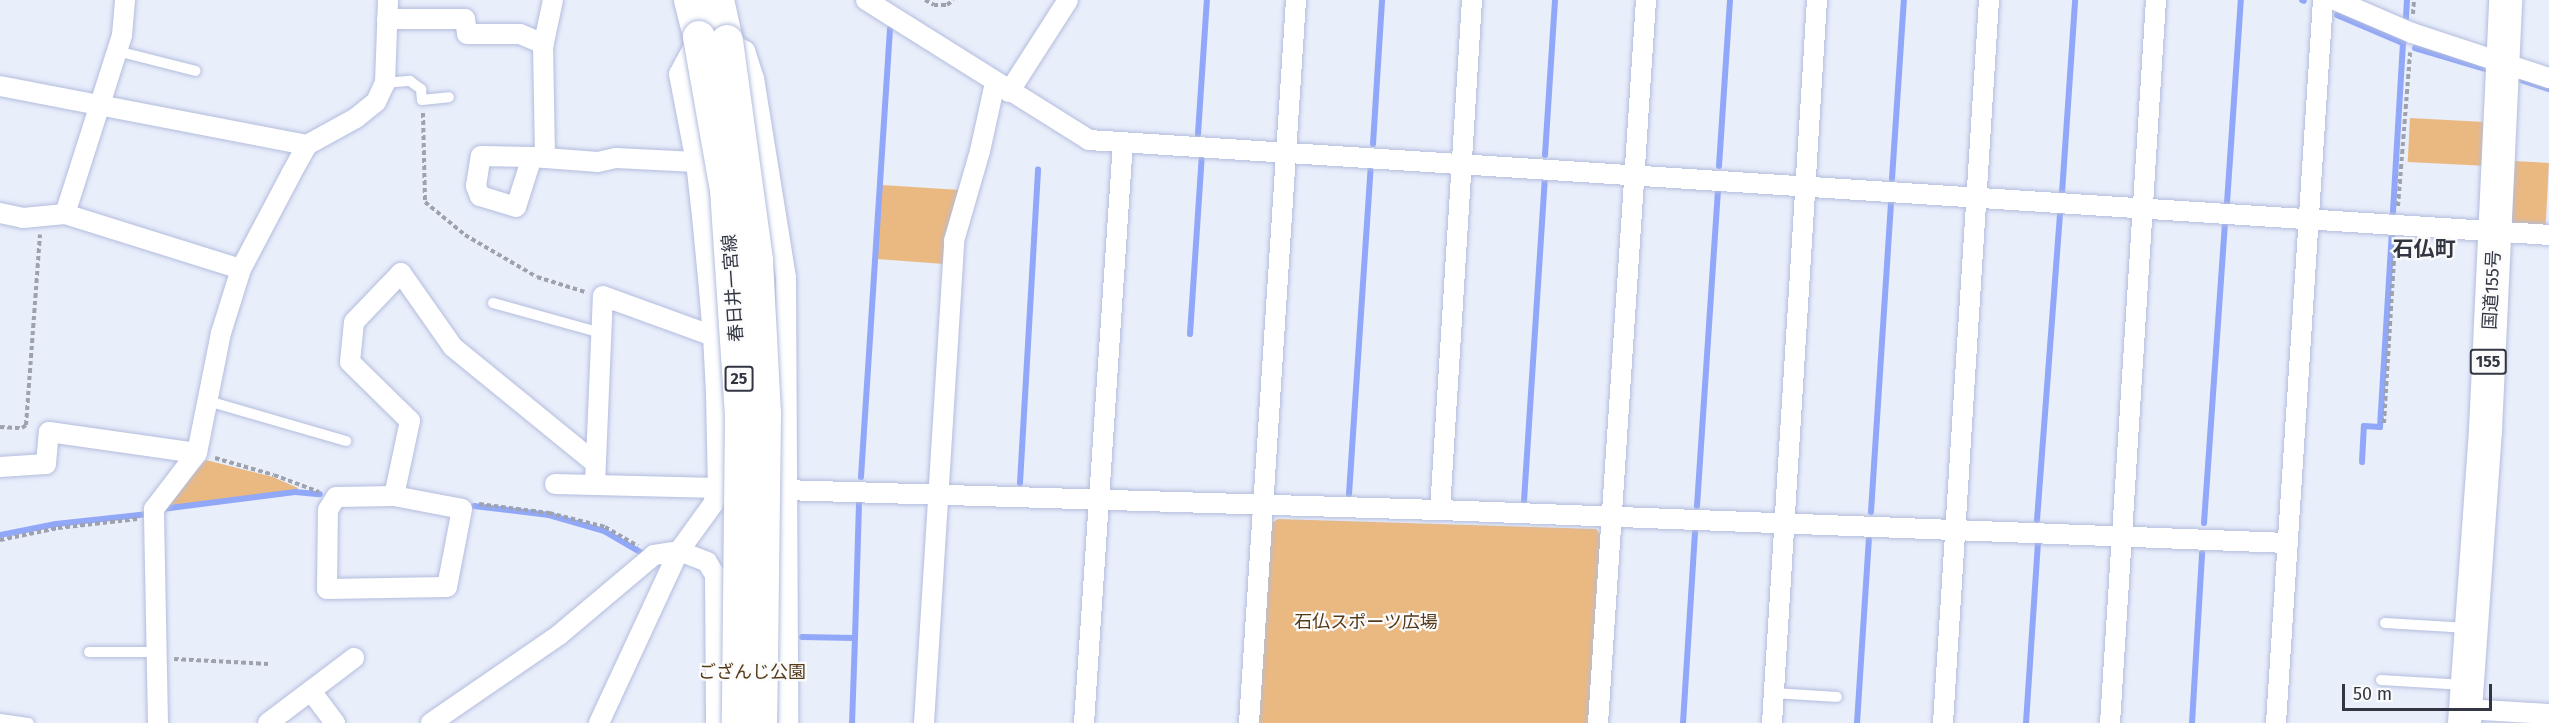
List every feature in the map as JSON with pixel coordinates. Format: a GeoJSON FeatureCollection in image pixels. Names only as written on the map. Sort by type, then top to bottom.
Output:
{"type":"FeatureCollection","features":[{"type":"Feature","properties":{"kind":"highway","name":"国道155号"},"geometry":{"type":"LineString","coordinates":[[2465,706],[2495,230],[2505,0]]}},
{"type":"Feature","properties":{"kind":"main road","name":"春日井一宮線"},"geometry":{"type":"LineString","coordinates":[[690,0],[713,39],[756,249],[763,379],[761,723]]}},
{"type":"Feature","properties":{"kind":"main road","name":"春日井一宮線"},"geometry":{"type":"LineString","coordinates":[[718,0],[713,39],[726,189],[741,416],[738,723]]}},
{"type":"Feature","properties":{"kind":"street"},"geometry":{"type":"LineString","coordinates":[[65,214],[122,35],[125,0]]}},
{"type":"Feature","properties":{"kind":"street"},"geometry":{"type":"LineString","coordinates":[[553,0],[544,44],[538,158],[598,162],[616,158],[696,162]]}},
{"type":"Feature","properties":{"kind":"street"},"geometry":{"type":"LineString","coordinates":[[866,0],[1089,140],[2549,235]]}},
{"type":"Feature","properties":{"kind":"street"},"geometry":{"type":"LineString","coordinates":[[924,723],[954,241],[980,151],[1002,87],[1068,0]]}},
{"type":"Feature","properties":{"kind":"street"},"geometry":{"type":"LineString","coordinates":[[1249,723],[1296,0]]}},
{"type":"Feature","properties":{"kind":"street"},"geometry":{"type":"LineString","coordinates":[[1440,510],[1472,0]]}},
{"type":"Feature","properties":{"kind":"street"},"geometry":{"type":"LineString","coordinates":[[1598,723],[1646,0]]}},
{"type":"Feature","properties":{"kind":"street"},"geometry":{"type":"LineString","coordinates":[[1772,723],[1817,0]]}},
{"type":"Feature","properties":{"kind":"street"},"geometry":{"type":"LineString","coordinates":[[1943,723],[1989,0]]}},
{"type":"Feature","properties":{"kind":"street"},"geometry":{"type":"LineString","coordinates":[[2110,723],[2156,0]]}},
{"type":"Feature","properties":{"kind":"street"},"geometry":{"type":"LineString","coordinates":[[2276,723],[2323,0]]}},
{"type":"Feature","properties":{"kind":"street"},"geometry":{"type":"LineString","coordinates":[[2335,0],[2412,33],[2549,78]]}},
{"type":"Feature","properties":{"kind":"street"},"geometry":{"type":"LineString","coordinates":[[158,723],[154,509],[197,453],[221,333],[241,269],[306,145],[376,102],[385,83],[387,9],[465,19],[467,34],[520,34],[544,44]]}},
{"type":"Feature","properties":{"kind":"street"},"geometry":{"type":"LineString","coordinates":[[598,723],[679,551],[713,504],[718,488],[712,336],[696,162],[679,74],[713,39],[745,51],[754,78],[786,279],[789,489],[788,723]]}},
{"type":"Feature","properties":{"kind":"street"},"geometry":{"type":"LineString","coordinates":[[0,86],[306,145]]}},
{"type":"Feature","properties":{"kind":"street"},"geometry":{"type":"LineString","coordinates":[[1084,723],[1097,499],[1124,142]]}},
{"type":"Feature","properties":{"kind":"street"},"geometry":{"type":"LineString","coordinates":[[0,213],[23,218],[65,214],[241,269]]}},
{"type":"Feature","properties":{"kind":"street"},"geometry":{"type":"LineString","coordinates":[[394,496],[410,421],[350,362],[354,322],[401,273],[453,347],[595,463]]}},
{"type":"Feature","properties":{"kind":"street"},"geometry":{"type":"LineString","coordinates":[[595,485],[603,296],[712,336]]}},
{"type":"Feature","properties":{"kind":"street"},"geometry":{"type":"LineString","coordinates":[[0,467],[46,464],[50,432],[197,453]]}},
{"type":"Feature","properties":{"kind":"street"},"geometry":{"type":"LineString","coordinates":[[555,484],[789,489],[1440,510],[2288,543]]}},
{"type":"Feature","properties":{"kind":"street"},"geometry":{"type":"LineString","coordinates":[[394,496],[462,509],[447,587],[327,589],[328,510],[336,497],[394,496]]}},
{"type":"Feature","properties":{"kind":"street"},"geometry":{"type":"LineString","coordinates":[[431,723],[559,635],[654,555],[679,551],[707,562],[715,575],[716,723]]}},
{"type":"Feature","properties":{"kind":"street"},"geometry":{"type":"LineString","coordinates":[[268,723],[354,658]]}},
{"type":"Feature","properties":{"kind":"street"},"geometry":{"type":"LineString","coordinates":[[311,691],[335,723]]}},
{"type":"Feature","properties":{"kind":"street"},"geometry":{"type":"LineString","coordinates":[[2465,706],[2545,717]]}},
{"type":"Feature","properties":{"kind":"lane"},"geometry":{"type":"LineString","coordinates":[[117,51],[196,71]]}},
{"type":"Feature","properties":{"kind":"lane"},"geometry":{"type":"LineString","coordinates":[[385,83],[410,81],[421,89],[422,100],[449,97]]}},
{"type":"Feature","properties":{"kind":"lane"},"geometry":{"type":"LineString","coordinates":[[494,303],[601,333]]}},
{"type":"Feature","properties":{"kind":"lane"},"geometry":{"type":"LineString","coordinates":[[207,401],[346,441]]}},
{"type":"Feature","properties":{"kind":"lane"},"geometry":{"type":"LineString","coordinates":[[2385,623],[2471,628]]}},
{"type":"Feature","properties":{"kind":"lane"},"geometry":{"type":"LineString","coordinates":[[89,652],[158,655]]}},
{"type":"Feature","properties":{"kind":"lane"},"geometry":{"type":"LineString","coordinates":[[2381,680],[2465,706]]}},
{"type":"Feature","properties":{"kind":"lane"},"geometry":{"type":"LineString","coordinates":[[1774,693],[1837,697]]}},
{"type":"Feature","properties":{"kind":"lane"},"geometry":{"type":"LineString","coordinates":[[0,719],[29,723]]}},
{"type":"Feature","properties":{"kind":"path"},"geometry":{"type":"LineString","coordinates":[[925,0],[934,5],[947,5],[952,0]]}},
{"type":"Feature","properties":{"kind":"path"},"geometry":{"type":"LineString","coordinates":[[422,100],[425,202],[465,235],[537,277],[603,296]]}},
{"type":"Feature","properties":{"kind":"path"},"geometry":{"type":"LineString","coordinates":[[0,427],[22,428],[26,425],[41,216]]}},
{"type":"Feature","properties":{"kind":"path"},"geometry":{"type":"LineString","coordinates":[[197,453],[274,475],[336,497]]}},
{"type":"Feature","properties":{"kind":"path"},"geometry":{"type":"LineString","coordinates":[[462,509],[472,502],[549,513],[605,527],[654,555]]}},
{"type":"Feature","properties":{"kind":"path"},"geometry":{"type":"LineString","coordinates":[[0,540],[58,528],[153,517]]}},
{"type":"Feature","properties":{"kind":"path"},"geometry":{"type":"LineString","coordinates":[[158,655],[269,664]]}},
{"type":"Feature","properties":{"kind":"green space"},"geometry":{"type":"Polygon","coordinates":[[[2410,118],[2485,122],[2483,166],[2408,162],[2410,118]]]}},
{"type":"Feature","properties":{"kind":"green space"},"geometry":{"type":"Polygon","coordinates":[[[2513,161],[2549,163],[2546,225],[2510,223],[2513,161]]]}},
{"type":"Feature","properties":{"kind":"green space"},"geometry":{"type":"Polygon","coordinates":[[[882,185],[960,190],[944,264],[877,259],[882,185]]]}},
{"type":"Feature","properties":{"kind":"green space"},"geometry":{"type":"Polygon","coordinates":[[[206,460],[273,477],[298,488],[297,491],[161,508],[206,460]]]}},
{"type":"Feature","properties":{"kind":"green space","name":"石仏スポーツ広場"},"geometry":{"type":"Polygon","coordinates":[[[1278,519],[1596,529],[1601,535],[1590,723],[1257,723],[1270,524],[1278,519]]]}},
{"type":"Feature","properties":{"kind":"waterway"},"geometry":{"type":"LineString","coordinates":[[1198,134],[1207,0]]}},
{"type":"Feature","properties":{"kind":"waterway"},"geometry":{"type":"LineString","coordinates":[[1373,144],[1382,0]]}},
{"type":"Feature","properties":{"kind":"waterway"},"geometry":{"type":"LineString","coordinates":[[1545,155],[1555,0]]}},
{"type":"Feature","properties":{"kind":"waterway"},"geometry":{"type":"LineString","coordinates":[[1719,166],[1730,0]]}},
{"type":"Feature","properties":{"kind":"waterway"},"geometry":{"type":"LineString","coordinates":[[1892,179],[1904,0]]}},
{"type":"Feature","properties":{"kind":"waterway"},"geometry":{"type":"LineString","coordinates":[[2062,193],[2075,0]]}},
{"type":"Feature","properties":{"kind":"waterway"},"geometry":{"type":"LineString","coordinates":[[2227,203],[2241,0]]}},
{"type":"Feature","properties":{"kind":"waterway"},"geometry":{"type":"LineString","coordinates":[[2406,18],[2407,0]]}},
{"type":"Feature","properties":{"kind":"waterway"},"geometry":{"type":"LineString","coordinates":[[2337,15],[2403,43],[2393,212]]}},
{"type":"Feature","properties":{"kind":"waterway"},"geometry":{"type":"LineString","coordinates":[[861,477],[890,29]]}},
{"type":"Feature","properties":{"kind":"waterway"},"geometry":{"type":"LineString","coordinates":[[2415,48],[2486,69]]}},
{"type":"Feature","properties":{"kind":"waterway"},"geometry":{"type":"LineString","coordinates":[[2521,80],[2549,89]]}},
{"type":"Feature","properties":{"kind":"waterway"},"geometry":{"type":"LineString","coordinates":[[1190,334],[1202,153]]}},
{"type":"Feature","properties":{"kind":"waterway"},"geometry":{"type":"LineString","coordinates":[[1349,494],[1371,166]]}},
{"type":"Feature","properties":{"kind":"waterway"},"geometry":{"type":"LineString","coordinates":[[1020,483],[1038,170]]}},
{"type":"Feature","properties":{"kind":"waterway"},"geometry":{"type":"LineString","coordinates":[[1524,501],[1545,178]]}},
{"type":"Feature","properties":{"kind":"waterway"},"geometry":{"type":"LineString","coordinates":[[1697,506],[1718,188]]}},
{"type":"Feature","properties":{"kind":"waterway"},"geometry":{"type":"LineString","coordinates":[[1871,512],[1891,202]]}},
{"type":"Feature","properties":{"kind":"waterway"},"geometry":{"type":"LineString","coordinates":[[2037,520],[2060,213]]}},
{"type":"Feature","properties":{"kind":"waterway"},"geometry":{"type":"LineString","coordinates":[[2204,523],[2225,224]]}},
{"type":"Feature","properties":{"kind":"waterway"},"geometry":{"type":"LineString","coordinates":[[2362,462],[2364,426],[2380,427],[2392,233]]}},
{"type":"Feature","properties":{"kind":"waterway"},"geometry":{"type":"LineString","coordinates":[[162,509],[295,492],[320,494]]}},
{"type":"Feature","properties":{"kind":"waterway"},"geometry":{"type":"LineString","coordinates":[[855,638],[859,503]]}},
{"type":"Feature","properties":{"kind":"waterway"},"geometry":{"type":"LineString","coordinates":[[474,506],[549,515],[604,531],[642,553]]}},
{"type":"Feature","properties":{"kind":"waterway"},"geometry":{"type":"LineString","coordinates":[[0,535],[56,524],[148,514]]}},
{"type":"Feature","properties":{"kind":"waterway"},"geometry":{"type":"LineString","coordinates":[[1683,723],[1695,532]]}},
{"type":"Feature","properties":{"kind":"waterway"},"geometry":{"type":"LineString","coordinates":[[1857,723],[1869,539]]}},
{"type":"Feature","properties":{"kind":"waterway"},"geometry":{"type":"LineString","coordinates":[[2026,723],[2038,540]]}},
{"type":"Feature","properties":{"kind":"waterway"},"geometry":{"type":"LineString","coordinates":[[2192,723],[2202,553]]}},
{"type":"Feature","properties":{"kind":"waterway"},"geometry":{"type":"LineString","coordinates":[[802,637],[855,638],[852,723]]}},
{"type":"Feature","properties":{"kind":"district","name":"石仏町"},"geometry":{"type":"Point","coordinates":[2424,249]}},
{"type":"Feature","properties":{"kind":"park label","name":"ござんじ公園"},"geometry":{"type":"Point","coordinates":[752,672]}}]}
